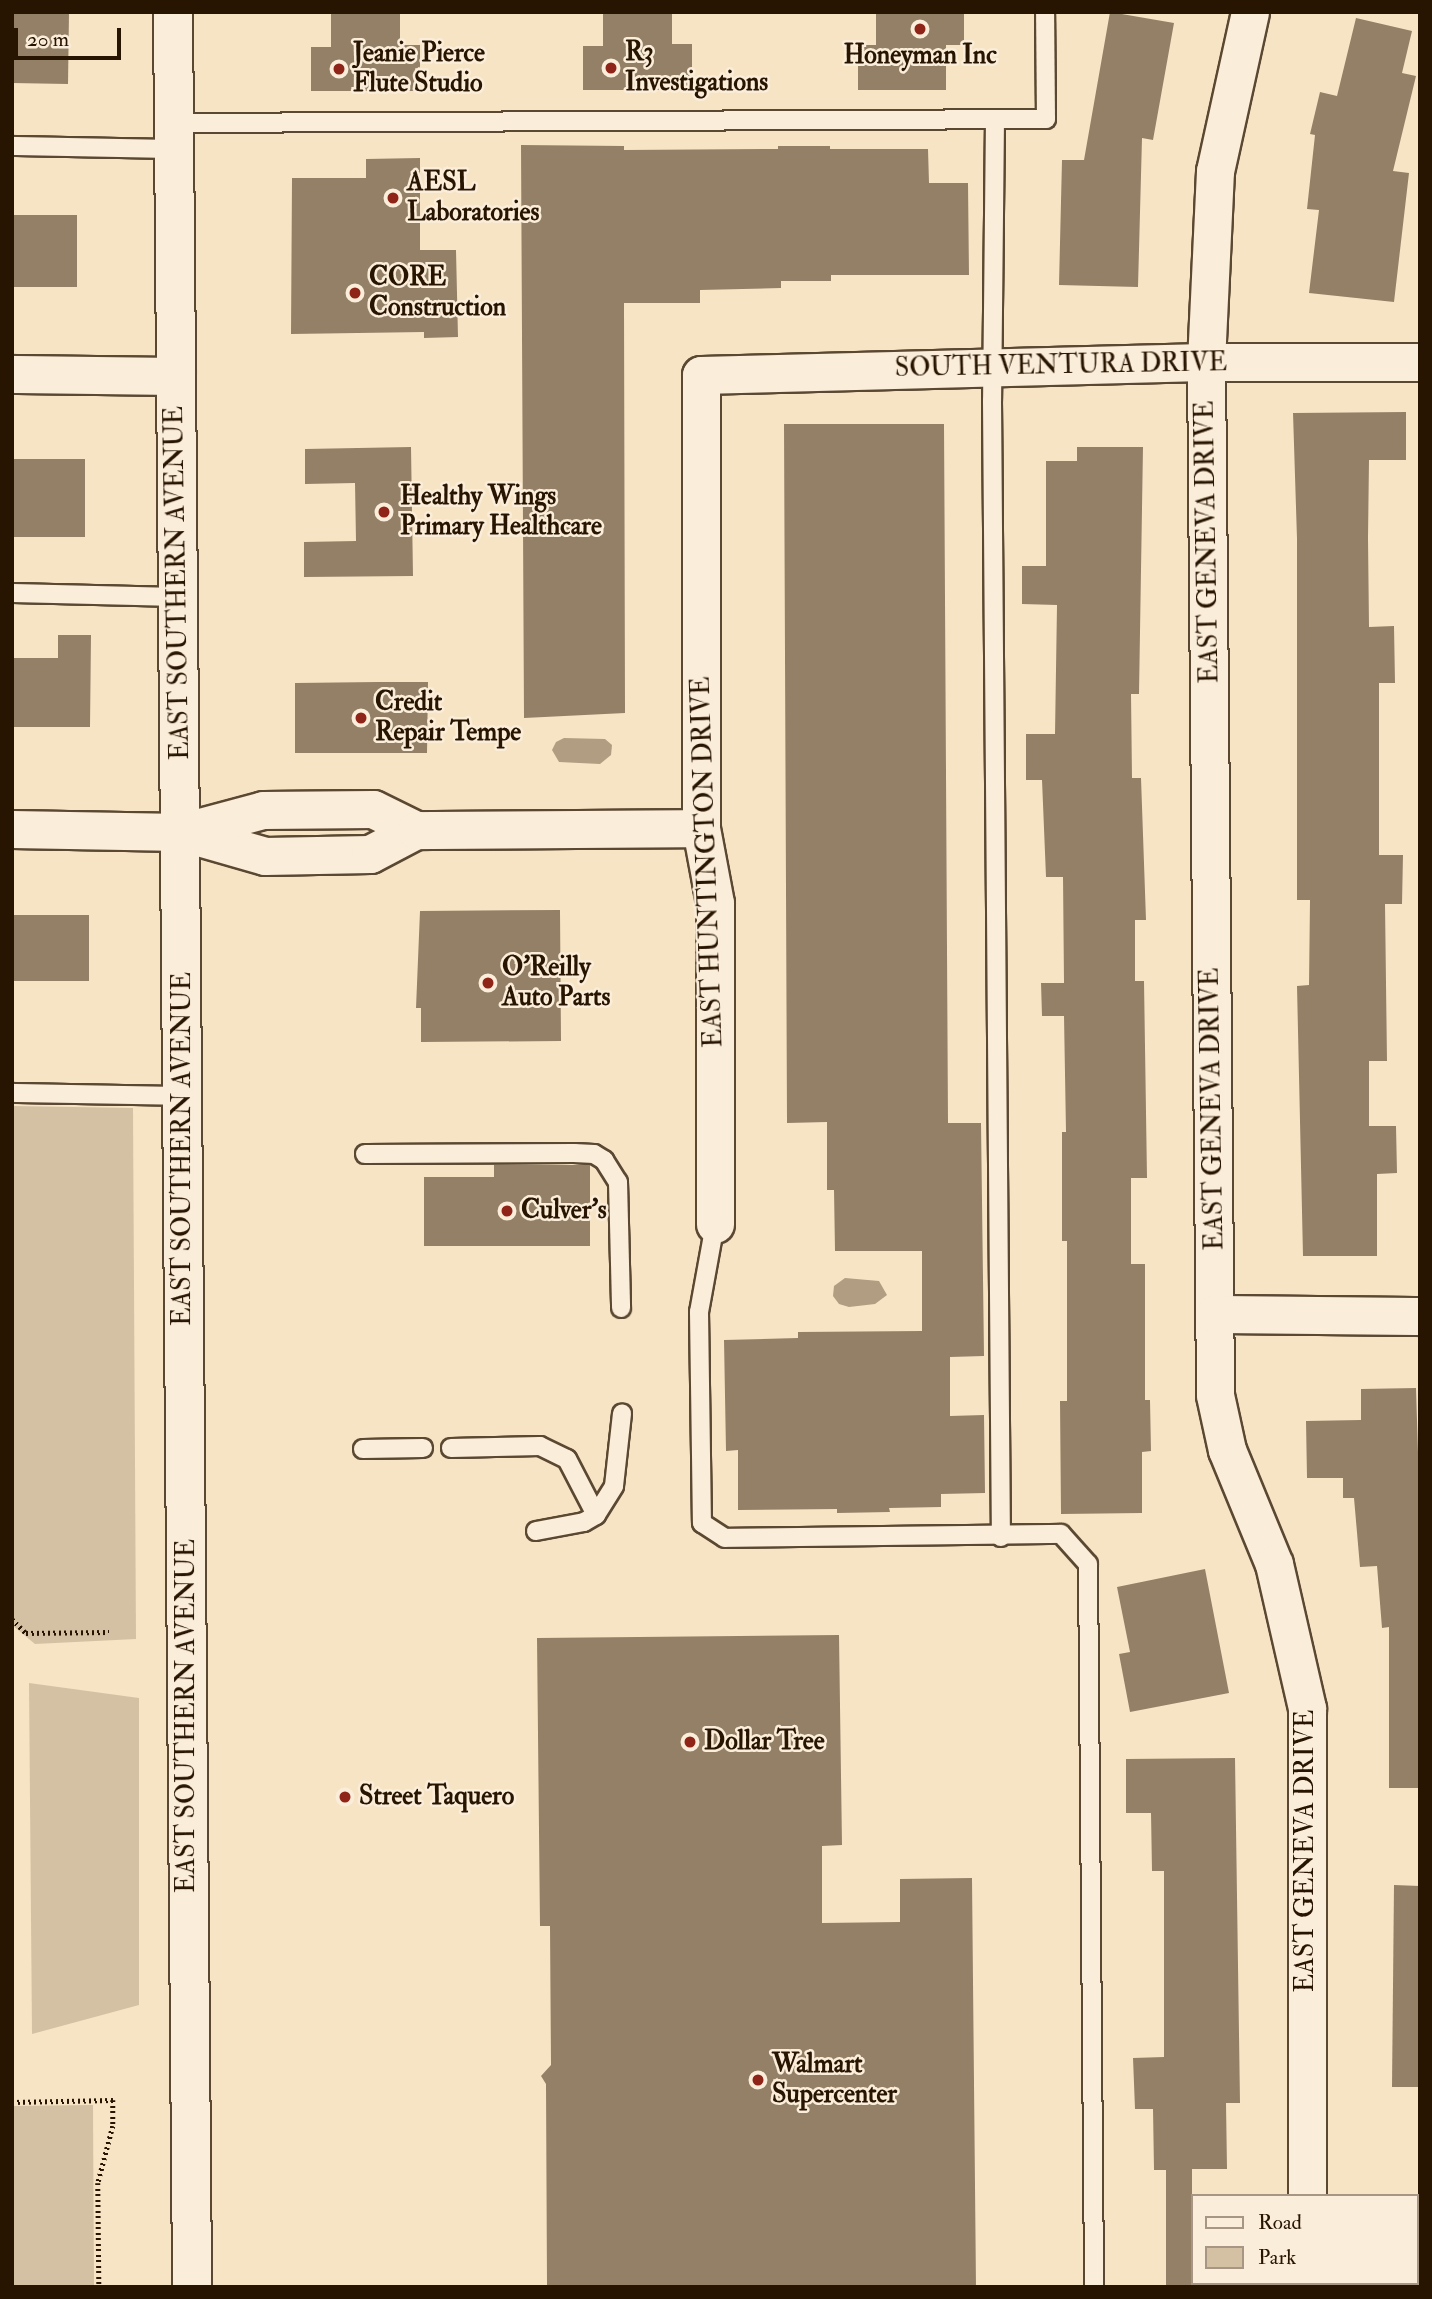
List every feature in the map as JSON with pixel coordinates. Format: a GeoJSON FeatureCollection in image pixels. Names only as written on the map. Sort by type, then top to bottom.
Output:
{"type":"FeatureCollection","features":[{"type":"Feature","properties":{"kind":"main road","name":"EAST SOUTHERN AVENUE"},"geometry":{"type":"LineString","coordinates":[[173,12],[192,2287]]}},
{"type":"Feature","properties":{"kind":"street","name":"EAST GENEVA DRIVE"},"geometry":{"type":"LineString","coordinates":[[1250,12],[1215,172],[1206,362],[1215,1395],[1227,1450],[1274,1564],[1307,1708],[1307,2194]]}},
{"type":"Feature","properties":{"kind":"street","name":"SOUTH VENTURA DRIVE"},"geometry":{"type":"LineString","coordinates":[[701,375],[1206,362],[1420,362]]}},
{"type":"Feature","properties":{"kind":"street"},"geometry":{"type":"LineString","coordinates":[[12,374],[176,376]]}},
{"type":"Feature","properties":{"kind":"street","name":"EAST HUNTINGTON DRIVE"},"geometry":{"type":"LineString","coordinates":[[701,375],[701,828],[715,903],[715,1224]]}},
{"type":"Feature","properties":{"kind":"street"},"geometry":{"type":"LineString","coordinates":[[12,829],[180,832],[265,856],[370,854],[416,830],[701,828]]}},
{"type":"Feature","properties":{"kind":"street"},"geometry":{"type":"LineString","coordinates":[[1215,1314],[1420,1316]]}},
{"type":"Feature","properties":{"kind":"lane"},"geometry":{"type":"LineString","coordinates":[[12,146],[174,136],[1046,119],[1045,12]]}},
{"type":"Feature","properties":{"kind":"lane"},"geometry":{"type":"LineString","coordinates":[[995,119],[992,367],[1001,1537]]}},
{"type":"Feature","properties":{"kind":"lane"},"geometry":{"type":"LineString","coordinates":[[12,593],[178,597]]}},
{"type":"Feature","properties":{"kind":"lane"},"geometry":{"type":"LineString","coordinates":[[12,1093],[182,1096]]}},
{"type":"Feature","properties":{"kind":"lane"},"geometry":{"type":"LineString","coordinates":[[365,1154],[574,1153],[594,1154],[604,1160],[618,1182],[621,1308]]}},
{"type":"Feature","properties":{"kind":"lane"},"geometry":{"type":"LineString","coordinates":[[715,1224],[699,1312],[702,1523],[725,1538],[1001,1537],[1060,1534],[1088,1564],[1094,2287]]}},
{"type":"Feature","properties":{"kind":"lane"},"geometry":{"type":"LineString","coordinates":[[536,1531],[584,1522],[596,1515],[614,1486],[622,1413]]}},
{"type":"Feature","properties":{"kind":"lane"},"geometry":{"type":"LineString","coordinates":[[451,1448],[540,1446],[567,1459],[596,1515]]}},
{"type":"Feature","properties":{"kind":"lane"},"geometry":{"type":"LineString","coordinates":[[363,1449],[423,1448]]}},
{"type":"Feature","properties":{"kind":"path"},"geometry":{"type":"LineString","coordinates":[[12,1619],[26,1633],[109,1632]]}},
{"type":"Feature","properties":{"kind":"path"},"geometry":{"type":"LineString","coordinates":[[12,2102],[113,2101],[113,2126],[98,2183],[99,2287]]}},
{"type":"Feature","properties":{"kind":"green space"},"geometry":{"type":"Polygon","coordinates":[[[12,1106],[133,1108],[136,1639],[35,1644],[12,1625],[12,1106]]]}},
{"type":"Feature","properties":{"kind":"green space"},"geometry":{"type":"Polygon","coordinates":[[[29,1683],[139,1698],[139,2005],[32,2034],[29,1683]]]}},
{"type":"Feature","properties":{"kind":"green space"},"geometry":{"type":"Polygon","coordinates":[[[93,2105],[94,2287],[12,2287],[12,2106],[93,2105]]]}},
{"type":"Feature","properties":{"kind":"shaded area"},"geometry":{"type":"Polygon","coordinates":[[[564,738],[605,739],[612,745],[611,755],[600,764],[559,762],[552,750],[556,742],[564,738]]]}},
{"type":"Feature","properties":{"kind":"shaded area"},"geometry":{"type":"Polygon","coordinates":[[[845,1278],[879,1281],[887,1295],[875,1304],[849,1307],[839,1304],[833,1296],[834,1286],[845,1278]]]}},
{"type":"Feature","properties":{"kind":"building"},"geometry":{"type":"Polygon","coordinates":[[[12,12],[69,12],[68,84],[12,83],[12,12]]]}},
{"type":"Feature","properties":{"kind":"building"},"geometry":{"type":"Polygon","coordinates":[[[331,12],[400,12],[400,45],[420,45],[420,91],[311,91],[311,47],[331,47],[331,12]]]}},
{"type":"Feature","properties":{"kind":"building"},"geometry":{"type":"Polygon","coordinates":[[[603,12],[672,12],[672,44],[692,44],[692,90],[583,90],[583,46],[603,46],[603,12]]]}},
{"type":"Feature","properties":{"kind":"building"},"geometry":{"type":"Polygon","coordinates":[[[876,12],[964,12],[964,45],[946,45],[946,90],[858,90],[858,45],[876,45],[876,12]]]}},
{"type":"Feature","properties":{"kind":"building"},"geometry":{"type":"Polygon","coordinates":[[[1110,12],[1174,23],[1153,140],[1142,138],[1138,287],[1059,285],[1062,160],[1084,160],[1110,12]]]}},
{"type":"Feature","properties":{"kind":"building"},"geometry":{"type":"Polygon","coordinates":[[[1356,18],[1412,31],[1402,73],[1416,76],[1393,171],[1409,173],[1394,302],[1309,293],[1319,210],[1307,209],[1315,135],[1310,134],[1320,92],[1337,96],[1356,18]]]}},
{"type":"Feature","properties":{"kind":"building"},"geometry":{"type":"Polygon","coordinates":[[[521,145],[624,146],[624,150],[778,149],[778,146],[928,149],[929,183],[968,183],[969,275],[831,275],[831,281],[781,281],[781,288],[700,290],[700,303],[624,303],[625,713],[524,718],[521,145]]]}},
{"type":"Feature","properties":{"kind":"building"},"geometry":{"type":"Polygon","coordinates":[[[420,158],[420,250],[456,250],[458,337],[424,338],[424,332],[291,334],[292,178],[366,178],[366,159],[420,158]]]}},
{"type":"Feature","properties":{"kind":"building"},"geometry":{"type":"Polygon","coordinates":[[[12,215],[77,215],[77,287],[12,287],[12,215]]]}},
{"type":"Feature","properties":{"kind":"building"},"geometry":{"type":"Polygon","coordinates":[[[1406,412],[1406,460],[1369,460],[1368,538],[1369,627],[1394,626],[1395,683],[1379,683],[1379,855],[1403,855],[1402,904],[1385,904],[1387,1061],[1369,1061],[1369,1126],[1396,1126],[1397,1173],[1377,1174],[1377,1256],[1303,1256],[1297,986],[1309,985],[1310,900],[1297,900],[1297,539],[1293,413],[1406,412]]]}},
{"type":"Feature","properties":{"kind":"building"},"geometry":{"type":"Polygon","coordinates":[[[784,424],[944,424],[948,1123],[981,1123],[984,1356],[950,1357],[950,1416],[984,1415],[985,1493],[941,1494],[941,1507],[837,1513],[837,1509],[738,1510],[738,1450],[726,1451],[724,1340],[798,1338],[798,1332],[922,1331],[922,1251],[835,1251],[834,1190],[827,1190],[827,1122],[787,1123],[784,424]]]}},
{"type":"Feature","properties":{"kind":"building","name":"Healthy Wings Primary Healthcare"},"geometry":{"type":"Polygon","coordinates":[[[411,447],[413,576],[304,577],[304,542],[356,541],[355,483],[305,484],[305,449],[411,447]]]}},
{"type":"Feature","properties":{"kind":"building"},"geometry":{"type":"Polygon","coordinates":[[[1077,447],[1143,447],[1139,694],[1131,694],[1132,778],[1141,778],[1146,920],[1135,920],[1135,981],[1144,981],[1147,1178],[1131,1178],[1131,1264],[1145,1264],[1145,1400],[1150,1400],[1151,1451],[1142,1452],[1142,1513],[1061,1514],[1060,1401],[1067,1401],[1067,1241],[1062,1241],[1062,1132],[1066,1132],[1064,1016],[1042,1016],[1041,983],[1064,983],[1063,877],[1046,877],[1042,780],[1026,780],[1026,734],[1055,734],[1057,605],[1022,604],[1022,566],[1046,566],[1046,461],[1077,461],[1077,447]]]}},
{"type":"Feature","properties":{"kind":"building"},"geometry":{"type":"Polygon","coordinates":[[[12,459],[85,459],[85,537],[12,537],[12,459]]]}},
{"type":"Feature","properties":{"kind":"building"},"geometry":{"type":"Polygon","coordinates":[[[58,635],[91,635],[90,727],[12,727],[12,658],[58,658],[58,635]]]}},
{"type":"Feature","properties":{"kind":"building","name":"Credit Repair Tempe"},"geometry":{"type":"Polygon","coordinates":[[[428,682],[427,753],[295,753],[295,683],[428,682]]]}},
{"type":"Feature","properties":{"kind":"building","name":"O'Reilly Auto Parts"},"geometry":{"type":"Polygon","coordinates":[[[560,910],[561,1041],[421,1042],[421,1008],[416,1008],[420,911],[560,910]]]}},
{"type":"Feature","properties":{"kind":"building"},"geometry":{"type":"Polygon","coordinates":[[[12,915],[89,915],[89,981],[12,981],[12,915]]]}},
{"type":"Feature","properties":{"kind":"building","name":"Culver's"},"geometry":{"type":"Polygon","coordinates":[[[494,1165],[590,1165],[590,1246],[424,1246],[424,1177],[494,1177],[494,1165]]]}},
{"type":"Feature","properties":{"kind":"building"},"geometry":{"type":"Polygon","coordinates":[[[1416,1388],[1420,1517],[1420,1788],[1389,1788],[1389,1627],[1382,1628],[1377,1566],[1360,1567],[1354,1498],[1343,1498],[1343,1478],[1307,1478],[1306,1421],[1361,1420],[1361,1389],[1416,1388]]]}},
{"type":"Feature","properties":{"kind":"building"},"geometry":{"type":"Polygon","coordinates":[[[1205,1569],[1229,1693],[1130,1712],[1119,1654],[1130,1652],[1117,1587],[1205,1569]]]}},
{"type":"Feature","properties":{"kind":"building","name":"Walmart Supercenter"},"geometry":{"type":"Polygon","coordinates":[[[839,1635],[842,1845],[822,1846],[822,1923],[900,1922],[900,1879],[972,1878],[976,2287],[547,2287],[546,2084],[541,2076],[551,2065],[550,1926],[540,1926],[537,1638],[839,1635]]]}},
{"type":"Feature","properties":{"kind":"building"},"geometry":{"type":"Polygon","coordinates":[[[1235,1758],[1240,2103],[1226,2103],[1227,2169],[1192,2169],[1192,2287],[1166,2287],[1166,2170],[1154,2170],[1153,2109],[1135,2109],[1133,2058],[1164,2057],[1164,1871],[1152,1871],[1151,1813],[1126,1813],[1126,1759],[1235,1758]]]}},
{"type":"Feature","properties":{"kind":"building"},"geometry":{"type":"Polygon","coordinates":[[[1394,1885],[1420,1886],[1420,2087],[1392,2087],[1394,1885]]]}},
{"type":"Feature","properties":{"kind":"place","name":"Honeyman Inc"},"geometry":{"type":"Point","coordinates":[920,29]}},
{"type":"Feature","properties":{"kind":"place","name":"R3 Investigations"},"geometry":{"type":"Point","coordinates":[611,68]}},
{"type":"Feature","properties":{"kind":"place","name":"Jeanie Pierce Flute Studio"},"geometry":{"type":"Point","coordinates":[339,69]}},
{"type":"Feature","properties":{"kind":"place","name":"AESL Laboratories"},"geometry":{"type":"Point","coordinates":[393,198]}},
{"type":"Feature","properties":{"kind":"place","name":"CORE Construction"},"geometry":{"type":"Point","coordinates":[355,293]}},
{"type":"Feature","properties":{"kind":"place","name":"Healthy Wings Primary Healthcare"},"geometry":{"type":"Point","coordinates":[384,512]}},
{"type":"Feature","properties":{"kind":"place","name":"Credit Repair Tempe"},"geometry":{"type":"Point","coordinates":[361,718]}},
{"type":"Feature","properties":{"kind":"place","name":"O'Reilly Auto Parts"},"geometry":{"type":"Point","coordinates":[488,983]}},
{"type":"Feature","properties":{"kind":"place","name":"Culver's"},"geometry":{"type":"Point","coordinates":[507,1211]}},
{"type":"Feature","properties":{"kind":"place","name":"Dollar Tree"},"geometry":{"type":"Point","coordinates":[690,1742]}},
{"type":"Feature","properties":{"kind":"place","name":"Street Taquero"},"geometry":{"type":"Point","coordinates":[345,1797]}},
{"type":"Feature","properties":{"kind":"place","name":"Walmart Supercenter"},"geometry":{"type":"Point","coordinates":[758,2080]}}]}
